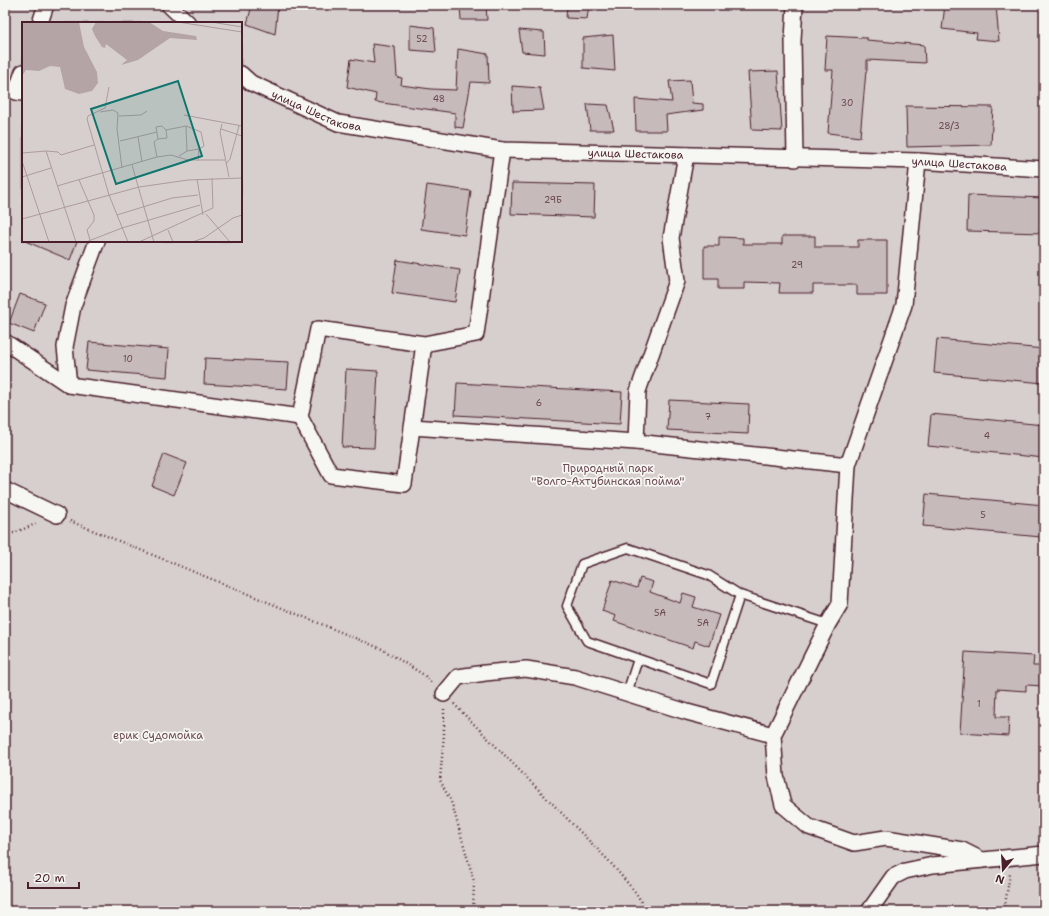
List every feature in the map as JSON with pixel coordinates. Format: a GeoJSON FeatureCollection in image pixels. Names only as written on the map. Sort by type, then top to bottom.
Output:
{"type":"FeatureCollection","features":[{"type":"Feature","properties":{"kind":"street"},"geometry":{"type":"LineString","coordinates":[[40,22],[46,5]]}},
{"type":"Feature","properties":{"kind":"street"},"geometry":{"type":"LineString","coordinates":[[169,5],[187,22]]}},
{"type":"Feature","properties":{"kind":"street"},"geometry":{"type":"LineString","coordinates":[[795,5],[793,40],[795,159]]}},
{"type":"Feature","properties":{"kind":"street"},"geometry":{"type":"LineString","coordinates":[[15,93],[22,75]]}},
{"type":"Feature","properties":{"kind":"street","name":"улица Шестакова"},"geometry":{"type":"LineString","coordinates":[[244,81],[338,123],[502,150],[795,159],[918,161],[1044,169]]}},
{"type":"Feature","properties":{"kind":"street"},"geometry":{"type":"LineString","coordinates":[[424,344],[404,484],[331,475],[300,417],[318,329],[424,344],[476,334],[502,150]]}},
{"type":"Feature","properties":{"kind":"street"},"geometry":{"type":"LineString","coordinates":[[636,442],[638,390],[677,281],[671,238],[686,155]]}},
{"type":"Feature","properties":{"kind":"street"},"geometry":{"type":"LineString","coordinates":[[918,161],[904,305],[848,465],[840,604],[828,624],[773,735],[776,776],[783,805],[809,827],[854,843],[886,838],[962,850],[982,860]]}},
{"type":"Feature","properties":{"kind":"street"},"geometry":{"type":"LineString","coordinates":[[69,385],[65,347],[73,306],[97,242]]}},
{"type":"Feature","properties":{"kind":"street"},"geometry":{"type":"LineString","coordinates":[[5,342],[69,385],[300,417]]}},
{"type":"Feature","properties":{"kind":"street"},"geometry":{"type":"LineString","coordinates":[[412,427],[636,442],[848,465]]}},
{"type":"Feature","properties":{"kind":"street"},"geometry":{"type":"LineString","coordinates":[[5,490],[57,515]]}},
{"type":"Feature","properties":{"kind":"street"},"geometry":{"type":"LineString","coordinates":[[444,694],[458,678],[484,673],[526,669],[575,677],[687,712],[773,735]]}},
{"type":"Feature","properties":{"kind":"street"},"geometry":{"type":"LineString","coordinates":[[869,911],[893,877],[905,871],[933,865],[1044,854]]}},
{"type":"Feature","properties":{"kind":"lane"},"geometry":{"type":"LineString","coordinates":[[740,595],[711,684],[587,641],[568,606],[582,564],[628,548],[708,575],[740,595],[828,624]]}},
{"type":"Feature","properties":{"kind":"lane"},"geometry":{"type":"LineString","coordinates":[[627,693],[638,659]]}},
{"type":"Feature","properties":{"kind":"path"},"geometry":{"type":"LineString","coordinates":[[5,532],[14,533],[57,515],[382,649],[424,675],[444,694],[609,861],[636,894],[647,911]]}},
{"type":"Feature","properties":{"kind":"path"},"geometry":{"type":"LineString","coordinates":[[444,694],[444,734],[440,780],[452,804],[474,881],[473,911]]}},
{"type":"Feature","properties":{"kind":"path"},"geometry":{"type":"LineString","coordinates":[[1004,911],[1013,857]]}},
{"type":"Feature","properties":{"kind":"green space","name":"Природный парк \"Волго-Ахтубинская пойма\""},"geometry":{"type":"Polygon","coordinates":[[[5,5],[1044,5],[1044,911],[5,911],[5,5]]]}},
{"type":"Feature","properties":{"kind":"building"},"geometry":{"type":"Polygon","coordinates":[[[252,5],[278,5],[275,34],[247,24],[252,5]]]}},
{"type":"Feature","properties":{"kind":"building"},"geometry":{"type":"Polygon","coordinates":[[[460,5],[486,5],[487,20],[461,20],[460,5]]]}},
{"type":"Feature","properties":{"kind":"building"},"geometry":{"type":"Polygon","coordinates":[[[567,5],[589,5],[587,19],[566,18],[567,5]]]}},
{"type":"Feature","properties":{"kind":"building"},"geometry":{"type":"Polygon","coordinates":[[[945,5],[996,5],[999,41],[976,39],[977,33],[942,29],[945,5]]]}},
{"type":"Feature","properties":{"kind":"building"},"geometry":{"type":"Polygon","coordinates":[[[410,25],[434,28],[436,52],[410,50],[410,25]]]}},
{"type":"Feature","properties":{"kind":"building"},"geometry":{"type":"Polygon","coordinates":[[[519,30],[544,32],[545,54],[522,52],[519,30]]]}},
{"type":"Feature","properties":{"kind":"building"},"geometry":{"type":"Polygon","coordinates":[[[613,35],[615,71],[583,68],[583,38],[613,35]]]}},
{"type":"Feature","properties":{"kind":"building"},"geometry":{"type":"Polygon","coordinates":[[[827,36],[867,38],[867,40],[924,45],[925,63],[867,60],[860,137],[828,133],[833,70],[825,70],[827,36]]]}},
{"type":"Feature","properties":{"kind":"building"},"geometry":{"type":"Polygon","coordinates":[[[372,44],[395,47],[397,77],[402,78],[401,85],[431,89],[456,90],[458,49],[488,54],[489,83],[471,82],[463,128],[455,127],[455,113],[375,102],[376,94],[347,87],[351,59],[374,63],[372,44]]]}},
{"type":"Feature","properties":{"kind":"building"},"geometry":{"type":"Polygon","coordinates":[[[778,71],[782,131],[752,130],[748,72],[778,71]]]}},
{"type":"Feature","properties":{"kind":"building"},"geometry":{"type":"Polygon","coordinates":[[[690,80],[692,103],[703,104],[703,110],[666,115],[667,131],[636,131],[635,99],[672,102],[669,81],[690,80]]]}},
{"type":"Feature","properties":{"kind":"building"},"geometry":{"type":"Polygon","coordinates":[[[512,86],[540,88],[544,110],[513,111],[512,86]]]}},
{"type":"Feature","properties":{"kind":"building"},"geometry":{"type":"Polygon","coordinates":[[[587,104],[608,105],[614,130],[590,130],[587,104]]]}},
{"type":"Feature","properties":{"kind":"building"},"geometry":{"type":"Polygon","coordinates":[[[906,106],[993,107],[991,145],[907,147],[906,106]]]}},
{"type":"Feature","properties":{"kind":"building"},"geometry":{"type":"Polygon","coordinates":[[[512,183],[595,185],[594,217],[511,214],[512,183]]]}},
{"type":"Feature","properties":{"kind":"building"},"geometry":{"type":"Polygon","coordinates":[[[427,185],[471,191],[465,235],[421,229],[427,185]]]}},
{"type":"Feature","properties":{"kind":"building"},"geometry":{"type":"Polygon","coordinates":[[[968,195],[1044,198],[1044,233],[967,231],[968,195]]]}},
{"type":"Feature","properties":{"kind":"building"},"geometry":{"type":"Polygon","coordinates":[[[782,236],[815,236],[815,247],[858,247],[858,240],[887,240],[887,295],[857,295],[857,285],[813,285],[813,293],[779,293],[780,283],[744,282],[744,289],[718,289],[718,279],[704,279],[704,246],[719,246],[719,237],[743,238],[743,244],[782,244],[782,236]]]}},
{"type":"Feature","properties":{"kind":"building"},"geometry":{"type":"Polygon","coordinates":[[[27,242],[77,242],[70,260],[27,242]]]}},
{"type":"Feature","properties":{"kind":"building"},"geometry":{"type":"Polygon","coordinates":[[[397,260],[460,270],[455,302],[392,293],[397,260]]]}},
{"type":"Feature","properties":{"kind":"building"},"geometry":{"type":"Polygon","coordinates":[[[20,294],[45,303],[34,333],[9,323],[20,294]]]}},
{"type":"Feature","properties":{"kind":"building"},"geometry":{"type":"Polygon","coordinates":[[[937,339],[1044,349],[1044,383],[934,373],[937,339]]]}},
{"type":"Feature","properties":{"kind":"building"},"geometry":{"type":"Polygon","coordinates":[[[89,342],[169,349],[167,377],[86,370],[89,342]]]}},
{"type":"Feature","properties":{"kind":"building"},"geometry":{"type":"Polygon","coordinates":[[[205,358],[289,362],[287,389],[204,384],[205,358]]]}},
{"type":"Feature","properties":{"kind":"building"},"geometry":{"type":"Polygon","coordinates":[[[346,369],[378,371],[374,448],[342,447],[346,369]]]}},
{"type":"Feature","properties":{"kind":"building"},"geometry":{"type":"Polygon","coordinates":[[[457,383],[622,392],[620,424],[455,415],[457,383]]]}},
{"type":"Feature","properties":{"kind":"building"},"geometry":{"type":"Polygon","coordinates":[[[669,400],[749,404],[748,434],[667,430],[669,400]]]}},
{"type":"Feature","properties":{"kind":"building"},"geometry":{"type":"Polygon","coordinates":[[[931,414],[1044,425],[1044,458],[928,446],[931,414]]]}},
{"type":"Feature","properties":{"kind":"building"},"geometry":{"type":"Polygon","coordinates":[[[164,454],[187,463],[174,495],[152,486],[164,454]]]}},
{"type":"Feature","properties":{"kind":"building"},"geometry":{"type":"Polygon","coordinates":[[[926,494],[1044,505],[1041,537],[923,526],[926,494]]]}},
{"type":"Feature","properties":{"kind":"building"},"geometry":{"type":"Polygon","coordinates":[[[640,578],[653,582],[650,592],[680,603],[683,593],[696,597],[693,607],[719,615],[709,646],[695,641],[693,648],[614,621],[616,616],[602,611],[612,580],[637,588],[640,578]]]}},
{"type":"Feature","properties":{"kind":"building"},"geometry":{"type":"Polygon","coordinates":[[[965,652],[1034,656],[1033,666],[1044,666],[1044,686],[1026,685],[1026,691],[997,689],[996,717],[1009,717],[1008,736],[960,733],[965,652]]]}},
{"type":"Feature","properties":{"kind":"park label","name":"ерик Судомойка"},"geometry":{"type":"Point","coordinates":[158,735]}}]}
